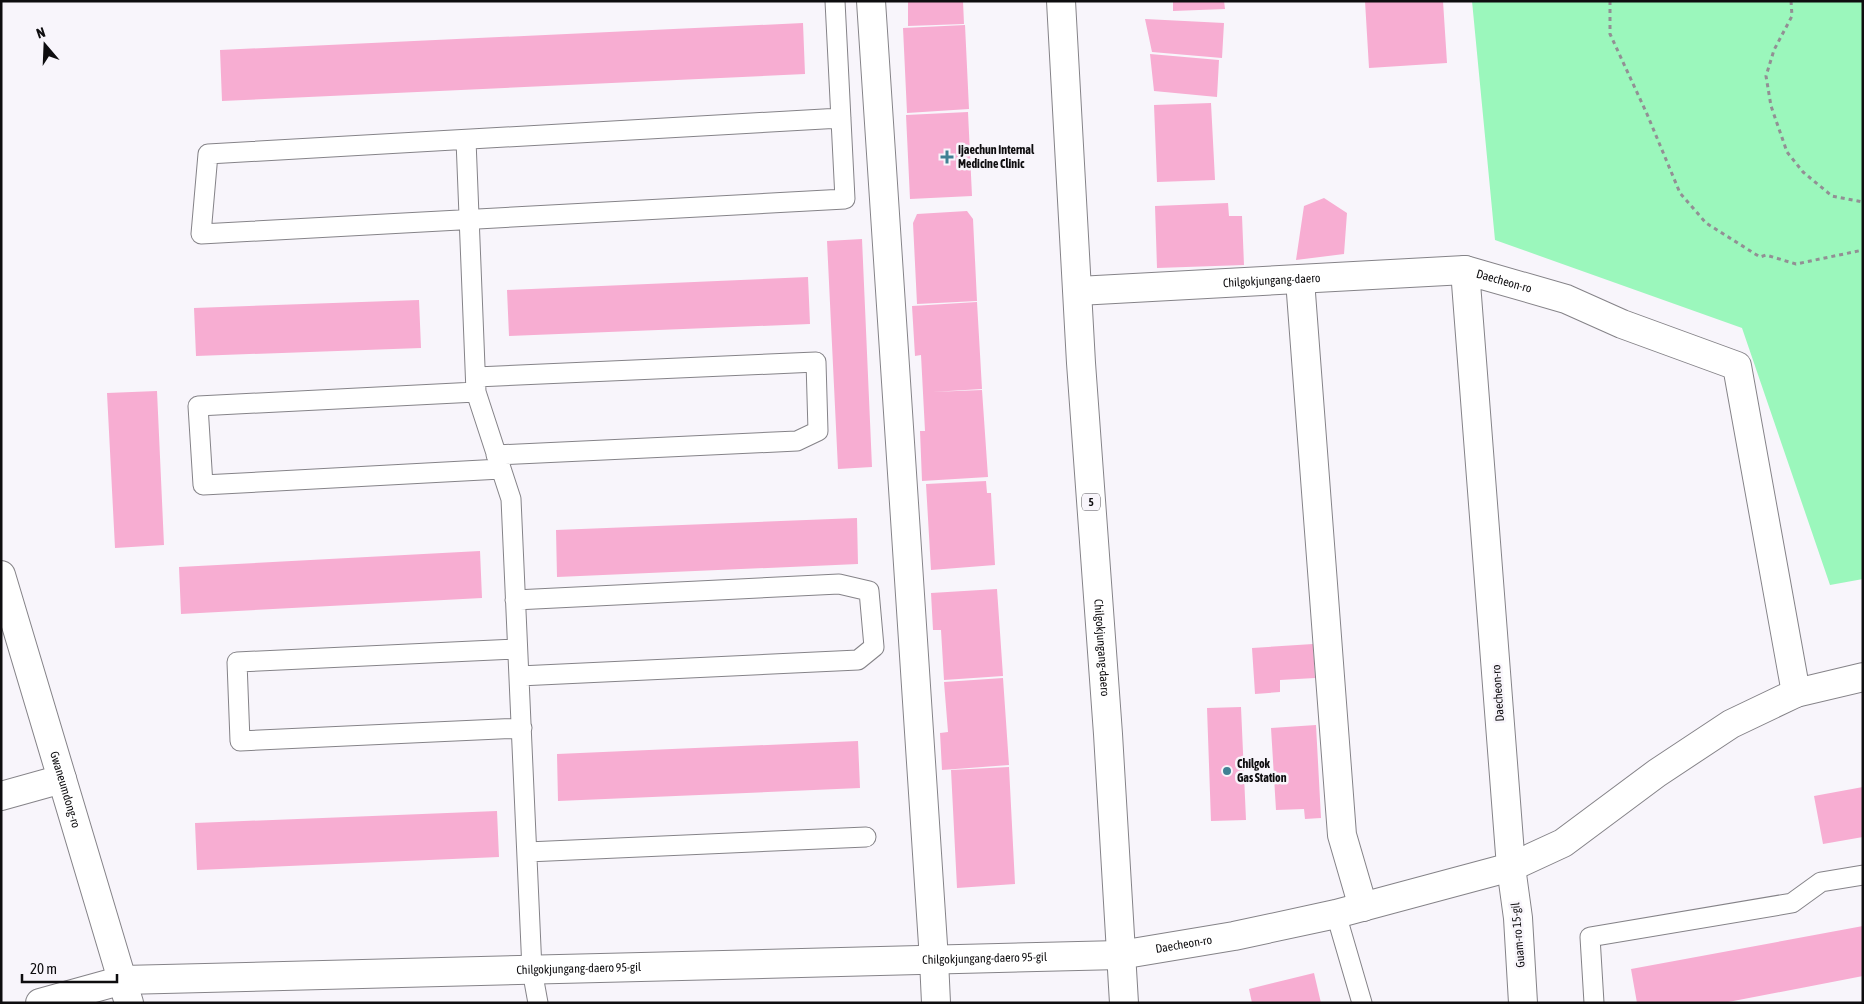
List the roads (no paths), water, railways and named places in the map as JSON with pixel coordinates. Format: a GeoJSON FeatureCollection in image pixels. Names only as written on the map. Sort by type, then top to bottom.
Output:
{"type":"FeatureCollection","features":[{"type":"Feature","properties":{"kind":"street"},"geometry":{"type":"LineString","coordinates":[[871,1],[936,1003]]}},
{"type":"Feature","properties":{"kind":"street","name":"Chilgokjungang-daero"},"geometry":{"type":"LineString","coordinates":[[1061,1],[1124,1003]]}},
{"type":"Feature","properties":{"kind":"street","name":"Chilgokjungang-daero"},"geometry":{"type":"LineString","coordinates":[[1078,291],[1465,270]]}},
{"type":"Feature","properties":{"kind":"street","name":"Daecheon-ro"},"geometry":{"type":"LineString","coordinates":[[1511,867],[1465,270],[1566,299],[1622,324],[1736,366],[1796,693]]}},
{"type":"Feature","properties":{"kind":"street"},"geometry":{"type":"LineString","coordinates":[[1300,280],[1342,836],[1363,907]]}},
{"type":"Feature","properties":{"kind":"street","name":"Gwaneumdong-ro"},"geometry":{"type":"LineString","coordinates":[[1,575],[6,609],[62,779],[126,991]]}},
{"type":"Feature","properties":{"kind":"street","name":"Daecheon-ro"},"geometry":{"type":"LineString","coordinates":[[1120,955],[1234,936],[1336,914],[1511,867],[1563,843],[1657,773],[1730,724],[1796,693],[1863,677]]}},
{"type":"Feature","properties":{"kind":"street"},"geometry":{"type":"LineString","coordinates":[[1,796],[62,779]]}},
{"type":"Feature","properties":{"kind":"street","name":"Guam-ro 15-gil"},"geometry":{"type":"LineString","coordinates":[[1511,867],[1518,918],[1523,1003]]}},
{"type":"Feature","properties":{"kind":"street","name":"Chilgokjungang-daero 95-gil"},"geometry":{"type":"LineString","coordinates":[[40,1003],[126,991],[532,970],[1120,955]]}},
{"type":"Feature","properties":{"kind":"lane"},"geometry":{"type":"LineString","coordinates":[[835,1],[841,118],[844,199],[201,234],[208,154],[841,118]]}},
{"type":"Feature","properties":{"kind":"lane"},"geometry":{"type":"LineString","coordinates":[[466,140],[476,384],[511,499],[532,970],[538,1003]]}},
{"type":"Feature","properties":{"kind":"lane"},"geometry":{"type":"LineString","coordinates":[[816,362],[818,431],[797,441],[499,462],[203,485],[198,406],[476,384],[816,362]]}},
{"type":"Feature","properties":{"kind":"lane"},"geometry":{"type":"LineString","coordinates":[[515,600],[839,584],[869,591],[874,647],[858,660],[519,676]]}},
{"type":"Feature","properties":{"kind":"lane"},"geometry":{"type":"LineString","coordinates":[[517,649],[237,662],[240,741],[522,728]]}},
{"type":"Feature","properties":{"kind":"lane"},"geometry":{"type":"LineString","coordinates":[[527,852],[866,837]]}},
{"type":"Feature","properties":{"kind":"lane"},"geometry":{"type":"LineString","coordinates":[[1594,1003],[1590,937],[1792,903],[1821,882],[1863,875]]}},
{"type":"Feature","properties":{"kind":"lane"},"geometry":{"type":"LineString","coordinates":[[1336,914],[1362,1003]]}},
{"type":"Feature","properties":{"kind":"place","name":"Ijaechun Internal Medicine Clinic"},"geometry":{"type":"Point","coordinates":[947,157]}},
{"type":"Feature","properties":{"kind":"place","name":"Chilgok Gas Station"},"geometry":{"type":"Point","coordinates":[1227,771]}}]}
